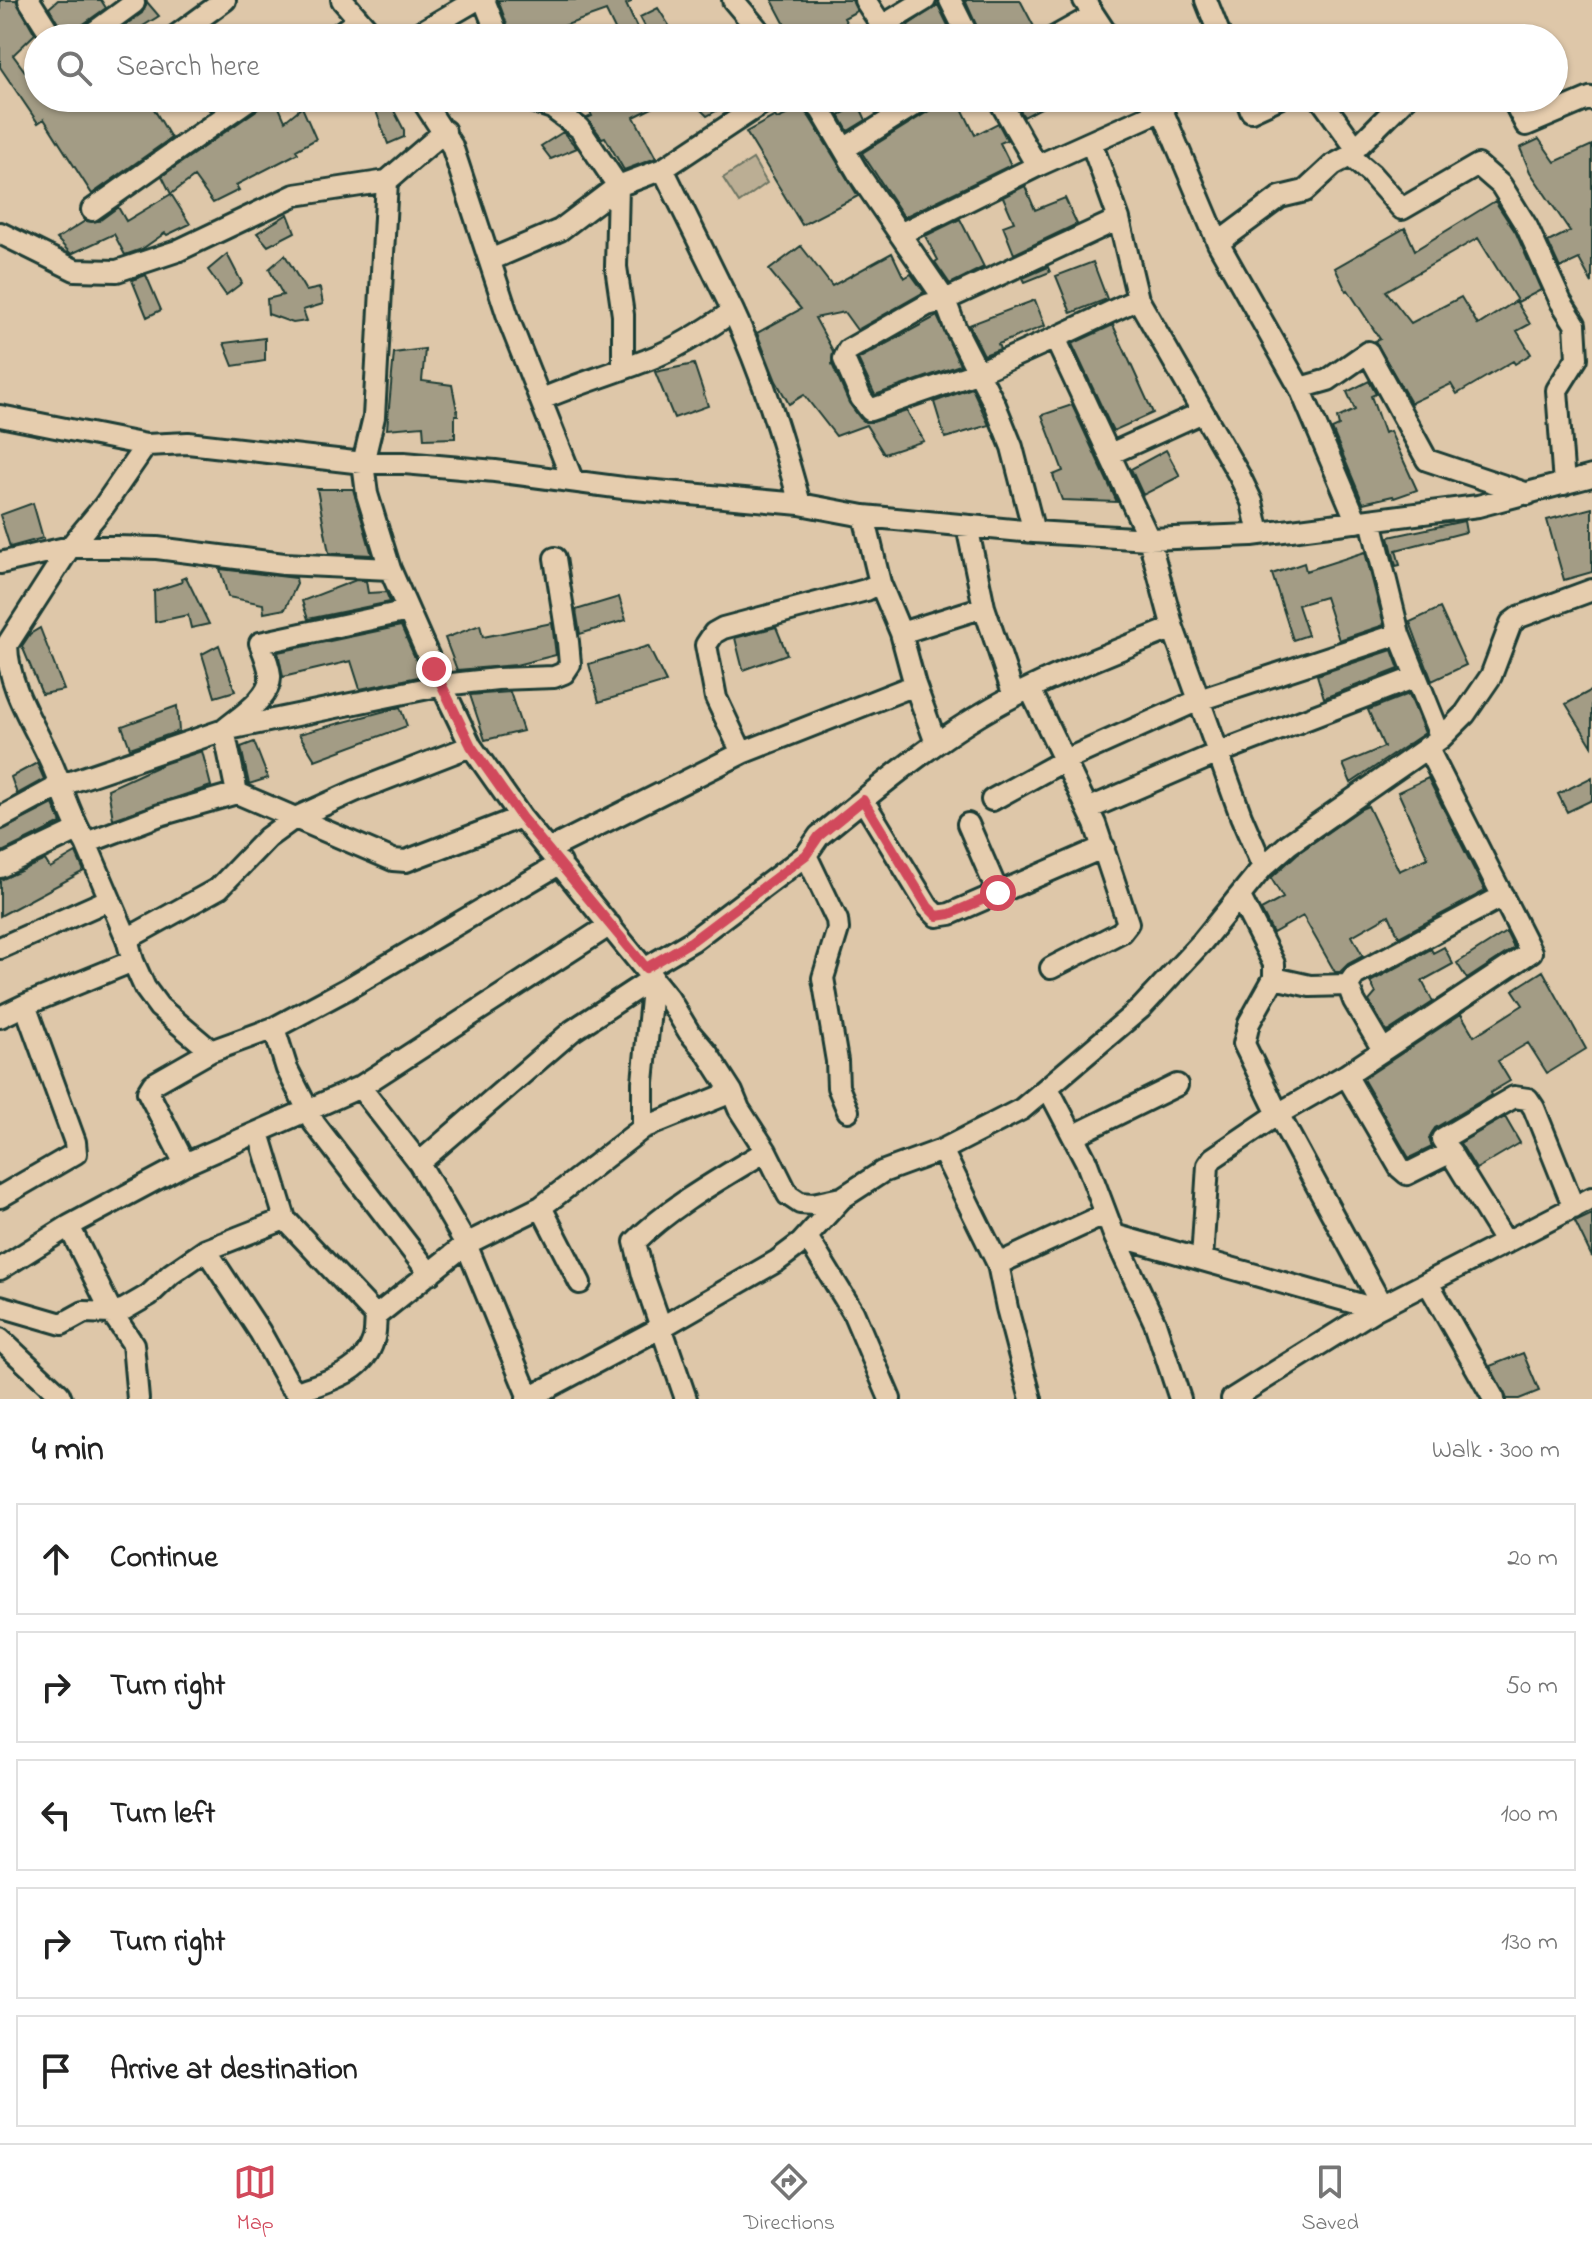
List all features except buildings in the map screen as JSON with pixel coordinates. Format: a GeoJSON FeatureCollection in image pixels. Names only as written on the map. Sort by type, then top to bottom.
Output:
{"type":"FeatureCollection","features":[{"type":"Feature","properties":{"kind":"street"},"geometry":{"type":"LineString","coordinates":[[29,0],[44,24]]}},
{"type":"Feature","properties":{"kind":"street"},"geometry":{"type":"LineString","coordinates":[[192,24],[225,0]]}},
{"type":"Feature","properties":{"kind":"street"},"geometry":{"type":"LineString","coordinates":[[342,0],[362,24]]}},
{"type":"Feature","properties":{"kind":"street"},"geometry":{"type":"LineString","coordinates":[[435,24],[476,0]]}},
{"type":"Feature","properties":{"kind":"street"},"geometry":{"type":"LineString","coordinates":[[484,0],[493,24]]}},
{"type":"Feature","properties":{"kind":"street"},"geometry":{"type":"LineString","coordinates":[[865,0],[873,24]]}},
{"type":"Feature","properties":{"kind":"street"},"geometry":{"type":"LineString","coordinates":[[888,24],[925,0]]}},
{"type":"Feature","properties":{"kind":"street"},"geometry":{"type":"LineString","coordinates":[[950,0],[962,24]]}},
{"type":"Feature","properties":{"kind":"street"},"geometry":{"type":"LineString","coordinates":[[1206,0],[1215,24]]}},
{"type":"Feature","properties":{"kind":"street"},"geometry":{"type":"LineString","coordinates":[[105,24],[134,3]]}},
{"type":"Feature","properties":{"kind":"street"},"geometry":{"type":"LineString","coordinates":[[746,3],[757,24]]}},
{"type":"Feature","properties":{"kind":"street"},"geometry":{"type":"LineString","coordinates":[[1069,24],[1089,7],[1100,24]]}},
{"type":"Feature","properties":{"kind":"street"},"geometry":{"type":"LineString","coordinates":[[353,24],[358,20]]}},
{"type":"Feature","properties":{"kind":"street"},"geometry":{"type":"LineString","coordinates":[[1568,107],[1590,98],[1592,100]]}},
{"type":"Feature","properties":{"kind":"street"},"geometry":{"type":"LineString","coordinates":[[92,210],[231,112]]}},
{"type":"Feature","properties":{"kind":"street"},"geometry":{"type":"LineString","coordinates":[[431,112],[452,146],[510,323],[572,479]]}},
{"type":"Feature","properties":{"kind":"street"},"geometry":{"type":"LineString","coordinates":[[557,112],[579,128],[618,186],[616,267],[623,315],[623,369]]}},
{"type":"Feature","properties":{"kind":"street"},"geometry":{"type":"LineString","coordinates":[[490,260],[560,230],[618,186],[663,169],[749,112]]}},
{"type":"Feature","properties":{"kind":"street"},"geometry":{"type":"LineString","coordinates":[[822,112],[945,300],[1012,447],[1034,532]]}},
{"type":"Feature","properties":{"kind":"street"},"geometry":{"type":"LineString","coordinates":[[844,149],[903,112]]}},
{"type":"Feature","properties":{"kind":"street"},"geometry":{"type":"LineString","coordinates":[[1006,112],[1037,166]]}},
{"type":"Feature","properties":{"kind":"street"},"geometry":{"type":"LineString","coordinates":[[900,234],[1091,142],[1143,112]]}},
{"type":"Feature","properties":{"kind":"street"},"geometry":{"type":"LineString","coordinates":[[1161,112],[1218,243],[1300,388],[1364,521],[1399,634],[1416,677],[1434,742],[1531,952],[1346,1075],[1278,1114],[1213,1158],[1208,1165],[1202,1260]]}},
{"type":"Feature","properties":{"kind":"street"},"geometry":{"type":"LineString","coordinates":[[1330,112],[1356,148],[1392,112]]}},
{"type":"Feature","properties":{"kind":"street"},"geometry":{"type":"LineString","coordinates":[[1519,112],[1526,125],[1557,112]]}},
{"type":"Feature","properties":{"kind":"street"},"geometry":{"type":"LineString","coordinates":[[0,233],[75,270],[117,271],[177,251],[295,195],[387,181],[445,131]]}},
{"type":"Feature","properties":{"kind":"street"},"geometry":{"type":"LineString","coordinates":[[1091,142],[1119,219],[1138,299],[1252,502],[1259,534]]}},
{"type":"Feature","properties":{"kind":"street"},"geometry":{"type":"LineString","coordinates":[[1218,243],[1280,197],[1305,191],[1333,165],[1350,156],[1402,209],[1478,165],[1501,185],[1527,227],[1561,302],[1575,324],[1577,358],[1557,390],[1564,484]]}},
{"type":"Feature","properties":{"kind":"street"},"geometry":{"type":"LineString","coordinates":[[663,169],[752,351],[800,504]]}},
{"type":"Feature","properties":{"kind":"street"},"geometry":{"type":"LineString","coordinates":[[387,181],[374,417],[363,463],[367,494],[390,569],[408,611],[471,746],[521,817],[669,999],[732,1092],[788,1195],[800,1203],[813,1204],[842,1198]]}},
{"type":"Feature","properties":{"kind":"street"},"geometry":{"type":"LineString","coordinates":[[1119,219],[945,300],[927,305],[848,350],[844,359],[861,398],[870,410],[979,372],[1138,299]]}},
{"type":"Feature","properties":{"kind":"street"},"geometry":{"type":"LineString","coordinates":[[542,399],[582,381],[650,359],[708,329],[733,311]]}},
{"type":"Feature","properties":{"kind":"street"},"geometry":{"type":"LineString","coordinates":[[1055,338],[1149,539],[1173,628],[1263,867]]}},
{"type":"Feature","properties":{"kind":"street"},"geometry":{"type":"LineString","coordinates":[[1300,388],[1328,380],[1368,352],[1427,460],[1528,494]]}},
{"type":"Feature","properties":{"kind":"street"},"geometry":{"type":"LineString","coordinates":[[1110,454],[1203,412]]}},
{"type":"Feature","properties":{"kind":"street"},"geometry":{"type":"LineString","coordinates":[[0,416],[146,445],[188,443],[363,463],[404,463],[800,504],[864,516],[1149,539],[1259,534],[1478,506],[1592,476]]}},
{"type":"Feature","properties":{"kind":"street"},"geometry":{"type":"LineString","coordinates":[[146,445],[104,506],[70,547],[7,645],[8,662],[23,709],[51,763],[145,988],[159,1007],[211,1051]]}},
{"type":"Feature","properties":{"kind":"street"},"geometry":{"type":"LineString","coordinates":[[864,516],[880,583],[901,633],[915,685],[936,743]]}},
{"type":"Feature","properties":{"kind":"street"},"geometry":{"type":"LineString","coordinates":[[967,526],[984,607],[1022,692],[1088,809],[1104,847],[1128,923],[1121,932],[1051,968]]}},
{"type":"Feature","properties":{"kind":"street"},"geometry":{"type":"LineString","coordinates":[[2,557],[70,547],[157,548],[284,564],[390,569]]}},
{"type":"Feature","properties":{"kind":"street"},"geometry":{"type":"LineString","coordinates":[[0,818],[59,786],[224,730],[443,685],[554,677],[564,673],[570,664],[555,558]]}},
{"type":"Feature","properties":{"kind":"street"},"geometry":{"type":"LineString","coordinates":[[742,753],[716,698],[706,645],[714,633],[866,590],[880,583]]}},
{"type":"Feature","properties":{"kind":"street"},"geometry":{"type":"LineString","coordinates":[[360,1087],[419,1163],[466,1244],[528,1398],[777,1261],[807,1237],[842,1198],[882,1172],[942,1150],[1022,1109],[1141,1008],[1263,867],[1289,844],[1434,742],[1465,714],[1491,676],[1511,623],[1519,617],[1592,590]]}},
{"type":"Feature","properties":{"kind":"street"},"geometry":{"type":"LineString","coordinates":[[901,633],[984,607]]}},
{"type":"Feature","properties":{"kind":"street"},"geometry":{"type":"LineString","coordinates":[[224,730],[255,703],[269,685],[270,673],[260,643],[408,611]]}},
{"type":"Feature","properties":{"kind":"street"},"geometry":{"type":"LineString","coordinates":[[419,1163],[572,1031],[806,855],[819,836],[936,743],[1022,692],[1070,669],[1173,628]]}},
{"type":"Feature","properties":{"kind":"street"},"geometry":{"type":"LineString","coordinates":[[992,800],[1063,761],[1199,700],[1399,634]]}},
{"type":"Feature","properties":{"kind":"street"},"geometry":{"type":"LineString","coordinates":[[1088,809],[1218,753],[1416,677]]}},
{"type":"Feature","properties":{"kind":"street"},"geometry":{"type":"LineString","coordinates":[[185,1164],[148,1092],[153,1084],[211,1051],[274,1028],[347,989],[555,856],[742,753],[915,685]]}},
{"type":"Feature","properties":{"kind":"street"},"geometry":{"type":"LineString","coordinates":[[224,730],[237,793]]}},
{"type":"Feature","properties":{"kind":"street"},"geometry":{"type":"LineString","coordinates":[[127,939],[219,888],[267,838],[293,819],[471,746]]}},
{"type":"Feature","properties":{"kind":"street"},"geometry":{"type":"LineString","coordinates":[[0,867],[82,836],[237,793],[393,860],[406,861],[521,817]]}},
{"type":"Feature","properties":{"kind":"street"},"geometry":{"type":"LineString","coordinates":[[863,800],[928,907],[937,916],[950,914],[1104,847]]}},
{"type":"Feature","properties":{"kind":"street"},"geometry":{"type":"LineString","coordinates":[[968,824],[998,893]]}},
{"type":"Feature","properties":{"kind":"street"},"geometry":{"type":"LineString","coordinates":[[806,855],[837,920],[838,929],[823,978],[837,1061],[838,1087],[848,1111]]}},
{"type":"Feature","properties":{"kind":"street"},"geometry":{"type":"LineString","coordinates":[[1348,985],[1355,975],[1503,896]]}},
{"type":"Feature","properties":{"kind":"street"},"geometry":{"type":"LineString","coordinates":[[1240,897],[1274,964],[1274,978],[1249,1023],[1244,1044],[1379,1307]]}},
{"type":"Feature","properties":{"kind":"street"},"geometry":{"type":"LineString","coordinates":[[0,948],[108,900]]}},
{"type":"Feature","properties":{"kind":"street"},"geometry":{"type":"LineString","coordinates":[[0,1269],[69,1226],[168,1176],[185,1164],[360,1087],[610,925]]}},
{"type":"Feature","properties":{"kind":"street"},"geometry":{"type":"LineString","coordinates":[[0,1017],[133,961]]}},
{"type":"Feature","properties":{"kind":"street"},"geometry":{"type":"LineString","coordinates":[[643,1128],[649,973]]}},
{"type":"Feature","properties":{"kind":"street"},"geometry":{"type":"LineString","coordinates":[[1274,978],[1310,986],[1348,985]]}},
{"type":"Feature","properties":{"kind":"street"},"geometry":{"type":"LineString","coordinates":[[1348,985],[1383,1050]]}},
{"type":"Feature","properties":{"kind":"street"},"geometry":{"type":"LineString","coordinates":[[0,1197],[76,1153],[75,1142],[25,1005]]}},
{"type":"Feature","properties":{"kind":"street"},"geometry":{"type":"LineString","coordinates":[[274,1028],[287,1069],[314,1123],[430,1274]]}},
{"type":"Feature","properties":{"kind":"street"},"geometry":{"type":"LineString","coordinates":[[1346,1075],[1400,1168],[1407,1174],[1451,1152]]}},
{"type":"Feature","properties":{"kind":"street"},"geometry":{"type":"LineString","coordinates":[[1073,1136],[1177,1085]]}},
{"type":"Feature","properties":{"kind":"street"},"geometry":{"type":"LineString","coordinates":[[1048,1088],[1073,1136],[1155,1323],[1180,1399]]}},
{"type":"Feature","properties":{"kind":"street"},"geometry":{"type":"LineString","coordinates":[[206,1250],[260,1332],[289,1384],[297,1392],[330,1381],[360,1365],[373,1341],[376,1316],[466,1244],[541,1207],[643,1128],[732,1092]]}},
{"type":"Feature","properties":{"kind":"street"},"geometry":{"type":"LineString","coordinates":[[1244,1396],[1379,1307],[1428,1283],[1506,1243],[1583,1203],[1534,1108],[1528,1099],[1514,1097],[1442,1139],[1506,1243]]}},
{"type":"Feature","properties":{"kind":"street"},"geometry":{"type":"LineString","coordinates":[[259,1133],[285,1219],[376,1316]]}},
{"type":"Feature","properties":{"kind":"street"},"geometry":{"type":"LineString","coordinates":[[942,1150],[998,1264],[1031,1399]]}},
{"type":"Feature","properties":{"kind":"street"},"geometry":{"type":"LineString","coordinates":[[686,1399],[643,1275],[635,1242],[658,1223],[766,1151]]}},
{"type":"Feature","properties":{"kind":"street"},"geometry":{"type":"LineString","coordinates":[[541,1207],[580,1283]]}},
{"type":"Feature","properties":{"kind":"street"},"geometry":{"type":"LineString","coordinates":[[998,1264],[1106,1214]]}},
{"type":"Feature","properties":{"kind":"street"},"geometry":{"type":"LineString","coordinates":[[0,1306],[62,1324],[84,1312],[112,1313],[149,1295],[171,1274],[206,1250],[285,1219]]}},
{"type":"Feature","properties":{"kind":"street"},"geometry":{"type":"LineString","coordinates":[[69,1226],[112,1313],[133,1344],[138,1399]]}},
{"type":"Feature","properties":{"kind":"street"},"geometry":{"type":"LineString","coordinates":[[1114,1235],[1379,1307]]}},
{"type":"Feature","properties":{"kind":"street"},"geometry":{"type":"LineString","coordinates":[[807,1237],[853,1312],[886,1397]]}},
{"type":"Feature","properties":{"kind":"street"},"geometry":{"type":"LineString","coordinates":[[1428,1283],[1494,1399]]}},
{"type":"Feature","properties":{"kind":"street"},"geometry":{"type":"LineString","coordinates":[[0,1339],[61,1399]]}},
{"type":"Feature","properties":{"kind":"shaded area"},"geometry":{"type":"Polygon","coordinates":[[[753,159],[767,183],[739,203],[723,178],[753,159]]]}},
{"type":"Feature","properties":{"kind":"route"},"geometry":{"type":"LineString","coordinates":[[434,669],[471,746],[521,817],[646,968],[692,941],[806,855],[819,836],[863,800],[928,907],[937,916],[950,914],[998,893]]}}]}
